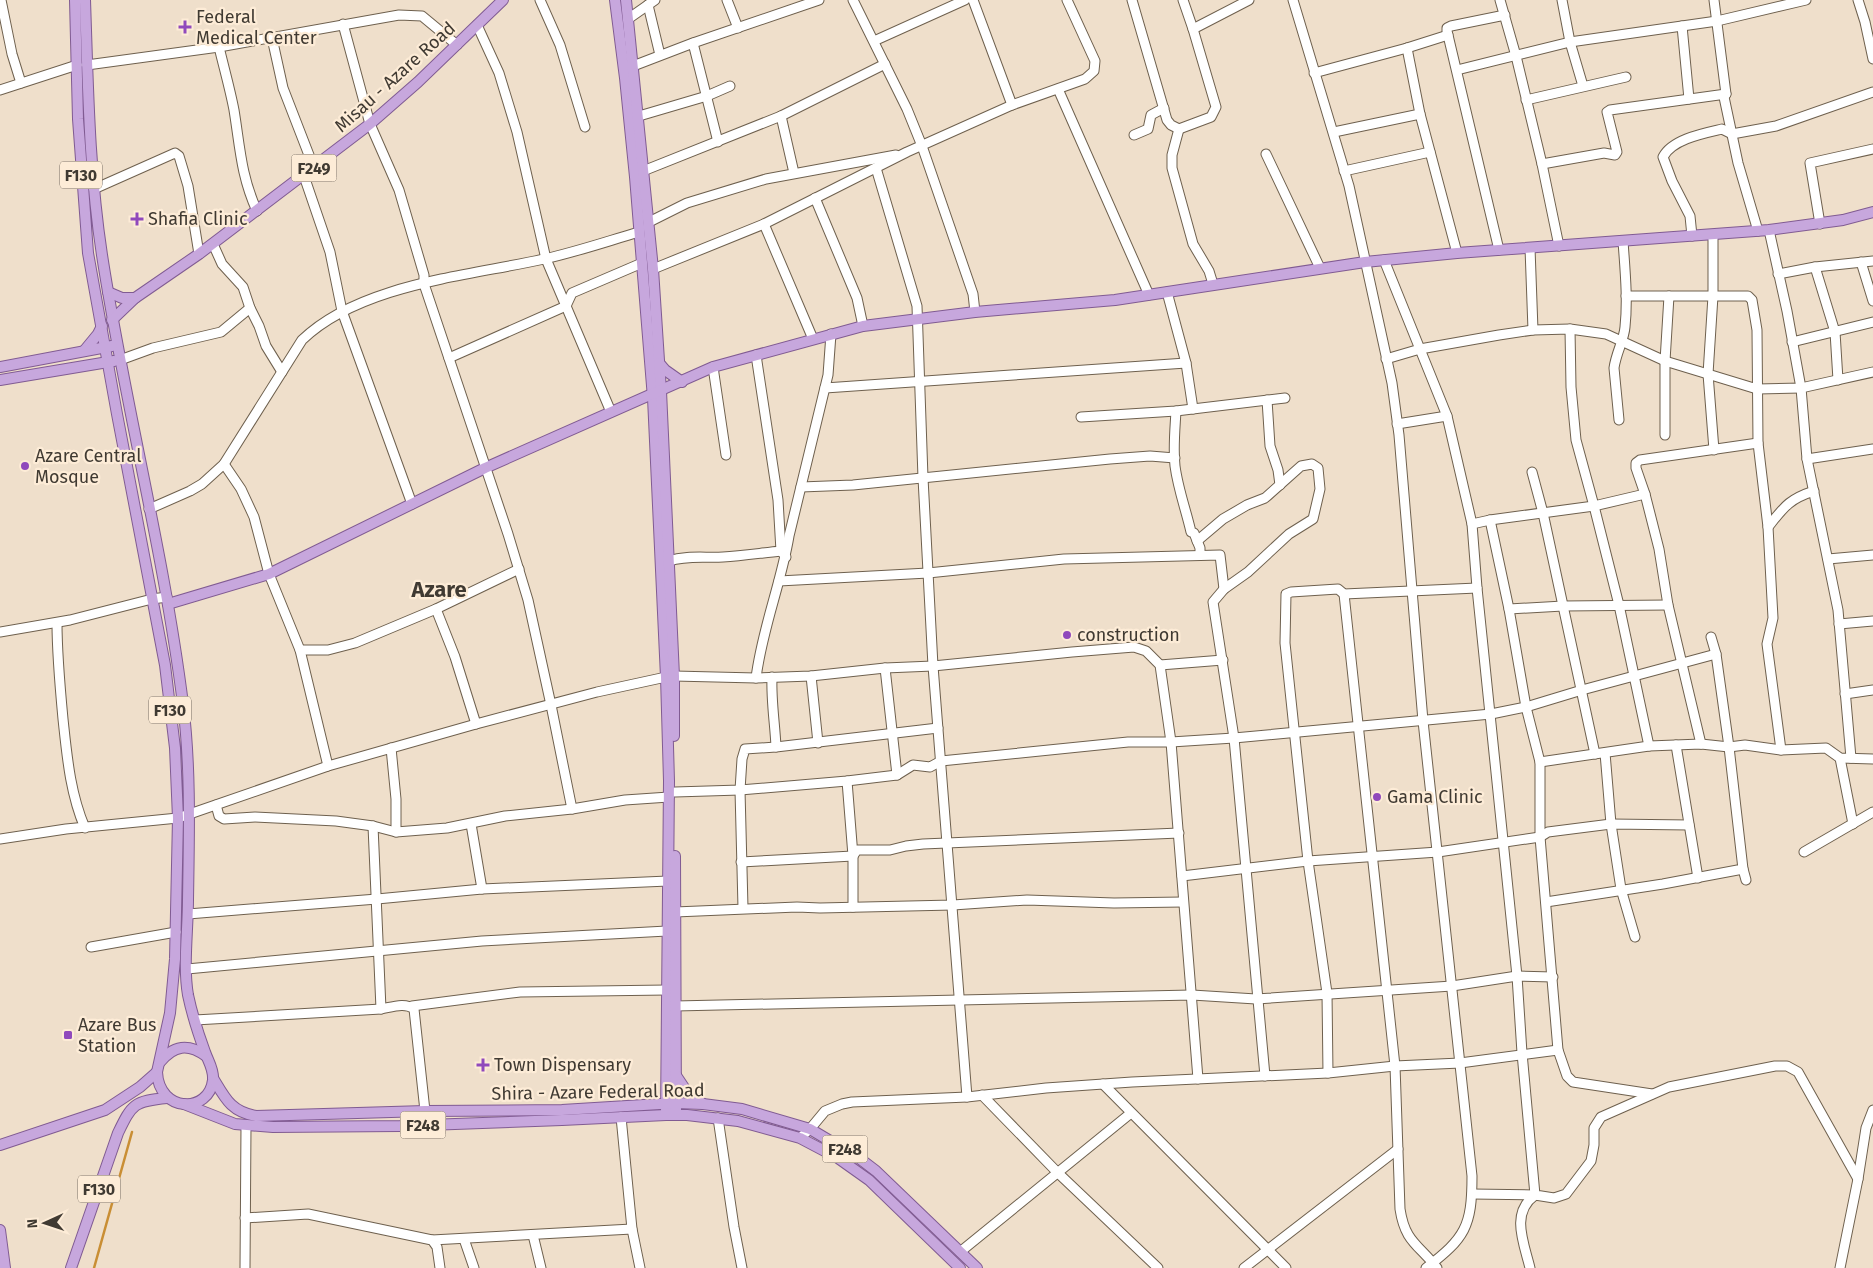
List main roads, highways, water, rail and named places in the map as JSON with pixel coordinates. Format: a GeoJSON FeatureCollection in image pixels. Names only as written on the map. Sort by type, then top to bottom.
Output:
{"type":"FeatureCollection","features":[{"type":"Feature","properties":{"kind":"main road","name":"F130"},"geometry":{"type":"LineString","coordinates":[[75,0],[101,251],[112,320],[168,600],[187,737],[189,815],[187,989],[206,1056],[212,1067],[213,1078]]}},
{"type":"Feature","properties":{"kind":"main road","name":"F130"},"geometry":{"type":"LineString","coordinates":[[85,0],[78,119],[88,252],[152,599],[166,665],[175,748],[178,818],[175,959],[170,1013],[158,1067],[157,1082],[167,1098],[176,1103],[184,1104]]}},
{"type":"Feature","properties":{"kind":"main road","name":"Misau - Azare Road"},"geometry":{"type":"LineString","coordinates":[[112,320],[135,298],[213,244],[370,124],[418,82],[504,0]]}},
{"type":"Feature","properties":{"kind":"main road"},"geometry":{"type":"LineString","coordinates":[[615,0],[625,78],[642,264],[657,392],[669,561],[672,794],[676,912],[676,1006],[671,1074],[666,1103],[671,1115]]}},
{"type":"Feature","properties":{"kind":"main road"},"geometry":{"type":"LineString","coordinates":[[626,0],[653,269],[659,362],[657,392],[670,676]]}},
{"type":"Feature","properties":{"kind":"main road"},"geometry":{"type":"LineString","coordinates":[[168,600],[269,574],[485,468],[714,367],[863,326],[975,312],[1115,300],[1365,262],[1458,253],[1769,230],[1820,224],[1873,212]]}},
{"type":"Feature","properties":{"kind":"main road"},"geometry":{"type":"LineString","coordinates":[[108,292],[122,298],[135,298]]}},
{"type":"Feature","properties":{"kind":"main road"},"geometry":{"type":"LineString","coordinates":[[84,351],[102,326]]}},
{"type":"Feature","properties":{"kind":"main road"},"geometry":{"type":"LineString","coordinates":[[0,367],[118,346]]}},
{"type":"Feature","properties":{"kind":"main road"},"geometry":{"type":"LineString","coordinates":[[0,380],[120,360]]}},
{"type":"Feature","properties":{"kind":"main road"},"geometry":{"type":"LineString","coordinates":[[659,362],[665,370],[682,382]]}},
{"type":"Feature","properties":{"kind":"main road"},"geometry":{"type":"LineString","coordinates":[[671,1115],[676,1103],[671,1074],[667,990],[668,881],[672,794]]}},
{"type":"Feature","properties":{"kind":"main road"},"geometry":{"type":"LineString","coordinates":[[0,1145],[105,1110],[140,1087],[167,1054],[176,1048],[187,1047],[197,1050],[206,1056]]}},
{"type":"Feature","properties":{"kind":"main road"},"geometry":{"type":"LineString","coordinates":[[671,1074],[703,1104]]}},
{"type":"Feature","properties":{"kind":"main road"},"geometry":{"type":"LineString","coordinates":[[641,1105],[656,1096],[671,1074]]}},
{"type":"Feature","properties":{"kind":"main road"},"geometry":{"type":"LineString","coordinates":[[184,1104],[195,1103],[204,1097],[210,1089],[213,1078]]}},
{"type":"Feature","properties":{"kind":"main road","name":"Shira - Azare Federal Road"},"geometry":{"type":"LineString","coordinates":[[213,1078],[227,1101],[244,1114],[256,1116],[425,1111],[562,1110],[666,1103],[703,1104],[742,1110],[810,1130],[859,1158],[876,1171],[977,1268]]}},
{"type":"Feature","properties":{"kind":"main road","name":"F130"},"geometry":{"type":"LineString","coordinates":[[71,1268],[118,1133],[128,1112],[133,1106],[143,1101],[167,1098]]}},
{"type":"Feature","properties":{"kind":"main road","name":"Shira - Azare Federal Road"},"geometry":{"type":"LineString","coordinates":[[184,1104],[235,1124],[246,1126],[365,1126],[671,1115],[718,1118],[775,1130],[800,1138],[838,1158],[869,1180],[960,1268]]}},
{"type":"Feature","properties":{"kind":"main road"},"geometry":{"type":"LineString","coordinates":[[363,1114],[365,1126]]}},
{"type":"Feature","properties":{"kind":"main road"},"geometry":{"type":"LineString","coordinates":[[0,1230],[5,1268]]}},
{"type":"Feature","properties":{"kind":"waterway"},"geometry":{"type":"LineString","coordinates":[[94,1268],[132,1132]]}},
{"type":"Feature","properties":{"kind":"place","name":"Federal Medical Center"},"geometry":{"type":"Point","coordinates":[185,27]}},
{"type":"Feature","properties":{"kind":"place","name":"Shafia Clinic"},"geometry":{"type":"Point","coordinates":[137,219]}},
{"type":"Feature","properties":{"kind":"place","name":"Azare Central Mosque"},"geometry":{"type":"Point","coordinates":[25,466]}},
{"type":"Feature","properties":{"kind":"place","name":"construction"},"geometry":{"type":"Point","coordinates":[1067,635]}},
{"type":"Feature","properties":{"kind":"place","name":"Gama Clinic"},"geometry":{"type":"Point","coordinates":[1377,797]}},
{"type":"Feature","properties":{"kind":"place","name":"Azare Bus Station"},"geometry":{"type":"Point","coordinates":[68,1035]}},
{"type":"Feature","properties":{"kind":"place","name":"Town Dispensary"},"geometry":{"type":"Point","coordinates":[483,1065]}},
{"type":"Feature","properties":{"kind":"district","name":"Azare"},"geometry":{"type":"Point","coordinates":[439,589]}}]}
